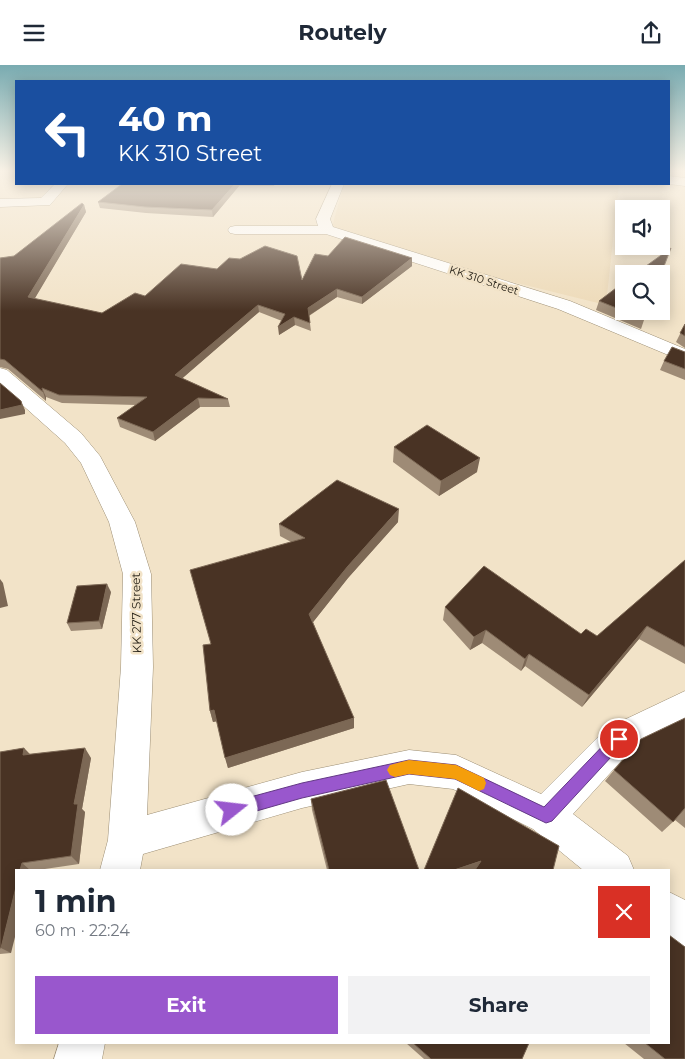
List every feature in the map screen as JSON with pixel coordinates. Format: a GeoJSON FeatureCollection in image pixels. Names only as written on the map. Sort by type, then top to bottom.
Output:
{"type":"FeatureCollection","features":[{"type":"Feature","properties":{"kind":"street"},"geometry":{"type":"LineString","coordinates":[[324,217],[328,230]]}},
{"type":"Feature","properties":{"kind":"street","name":"KK 310 Street"},"geometry":{"type":"LineString","coordinates":[[235,230],[328,230],[564,305],[685,355]]}},
{"type":"Feature","properties":{"kind":"street","name":"KK 277 Street"},"geometry":{"type":"LineString","coordinates":[[0,374],[73,437],[92,461],[122,521],[137,574],[137,667],[123,855]]}},
{"type":"Feature","properties":{"kind":"street"},"geometry":{"type":"LineString","coordinates":[[546,816],[619,739],[685,706]]}},
{"type":"Feature","properties":{"kind":"street"},"geometry":{"type":"LineString","coordinates":[[123,855],[302,790],[409,767],[456,772],[546,816],[613,869]]}},
{"type":"Feature","properties":{"kind":"street"},"geometry":{"type":"LineString","coordinates":[[670,914],[685,926]]}},
{"type":"Feature","properties":{"kind":"street"},"geometry":{"type":"LineString","coordinates":[[78,1059],[82,1044]]}},
{"type":"Feature","properties":{"kind":"shaded area"},"geometry":{"type":"Polygon","coordinates":[[[335,217],[615,217],[606,305],[448,266],[332,227],[335,217]]]}},
{"type":"Feature","properties":{"kind":"building"},"geometry":{"type":"Polygon","coordinates":[[[64,217],[76,217],[28,297],[102,313],[135,293],[145,296],[181,264],[217,269],[229,258],[240,259],[265,246],[297,256],[302,280],[315,254],[328,256],[345,237],[412,258],[362,297],[337,289],[308,308],[310,323],[294,317],[278,327],[285,314],[258,305],[175,375],[228,399],[198,398],[153,432],[117,418],[147,397],[59,395],[42,388],[43,392],[5,360],[0,359],[0,258],[14,256],[64,217]]]}},
{"type":"Feature","properties":{"kind":"building"},"geometry":{"type":"Polygon","coordinates":[[[661,255],[668,255],[664,265],[647,265],[661,255]]]}},
{"type":"Feature","properties":{"kind":"building"},"geometry":{"type":"Polygon","coordinates":[[[615,289],[615,307],[599,301],[615,289]]]}},
{"type":"Feature","properties":{"kind":"building"},"geometry":{"type":"Polygon","coordinates":[[[685,324],[685,336],[680,333],[685,324]]]}},
{"type":"Feature","properties":{"kind":"building"},"geometry":{"type":"Polygon","coordinates":[[[672,347],[685,352],[685,369],[664,361],[672,347]]]}},
{"type":"Feature","properties":{"kind":"building"},"geometry":{"type":"Polygon","coordinates":[[[0,383],[21,401],[22,405],[0,410],[0,383]]]}},
{"type":"Feature","properties":{"kind":"building"},"geometry":{"type":"Polygon","coordinates":[[[427,425],[480,458],[441,481],[394,447],[427,425]]]}},
{"type":"Feature","properties":{"kind":"building"},"geometry":{"type":"Polygon","coordinates":[[[337,480],[399,509],[348,566],[309,614],[354,718],[225,758],[214,710],[210,711],[203,645],[211,644],[190,570],[305,538],[279,524],[337,480]]]}},
{"type":"Feature","properties":{"kind":"building"},"geometry":{"type":"Polygon","coordinates":[[[685,560],[685,647],[647,626],[589,695],[529,654],[525,659],[486,630],[474,637],[445,607],[484,566],[581,634],[586,629],[597,636],[685,560]]]}},
{"type":"Feature","properties":{"kind":"building"},"geometry":{"type":"Polygon","coordinates":[[[107,584],[99,621],[67,623],[77,586],[107,584]]]}},
{"type":"Feature","properties":{"kind":"building"},"geometry":{"type":"Polygon","coordinates":[[[685,718],[685,808],[673,822],[614,770],[641,739],[685,718]]]}},
{"type":"Feature","properties":{"kind":"building"},"geometry":{"type":"Polygon","coordinates":[[[24,748],[23,755],[85,748],[74,804],[78,804],[71,856],[22,863],[20,869],[15,869],[15,891],[1,948],[0,948],[0,752],[24,748]]]}},
{"type":"Feature","properties":{"kind":"building"},"geometry":{"type":"Polygon","coordinates":[[[386,780],[419,869],[329,869],[311,799],[386,780]]]}},
{"type":"Feature","properties":{"kind":"building"},"geometry":{"type":"Polygon","coordinates":[[[458,788],[559,846],[553,869],[476,869],[481,861],[457,869],[424,869],[458,788]]]}},
{"type":"Feature","properties":{"kind":"building"},"geometry":{"type":"Polygon","coordinates":[[[670,936],[685,947],[685,1059],[665,1059],[646,1044],[670,1044],[670,936]]]}},
{"type":"Feature","properties":{"kind":"building"},"geometry":{"type":"Polygon","coordinates":[[[414,1044],[529,1044],[522,1059],[431,1059],[414,1044]]]}},
{"type":"Feature","properties":{"kind":"slow traffic"},"geometry":{"type":"LineString","coordinates":[[395,770],[409,767],[456,772],[479,783]]}},
{"type":"Feature","properties":{"kind":"route"},"geometry":{"type":"LineString","coordinates":[[232,810],[302,790],[409,767],[456,772],[546,816],[619,739]]}}]}
